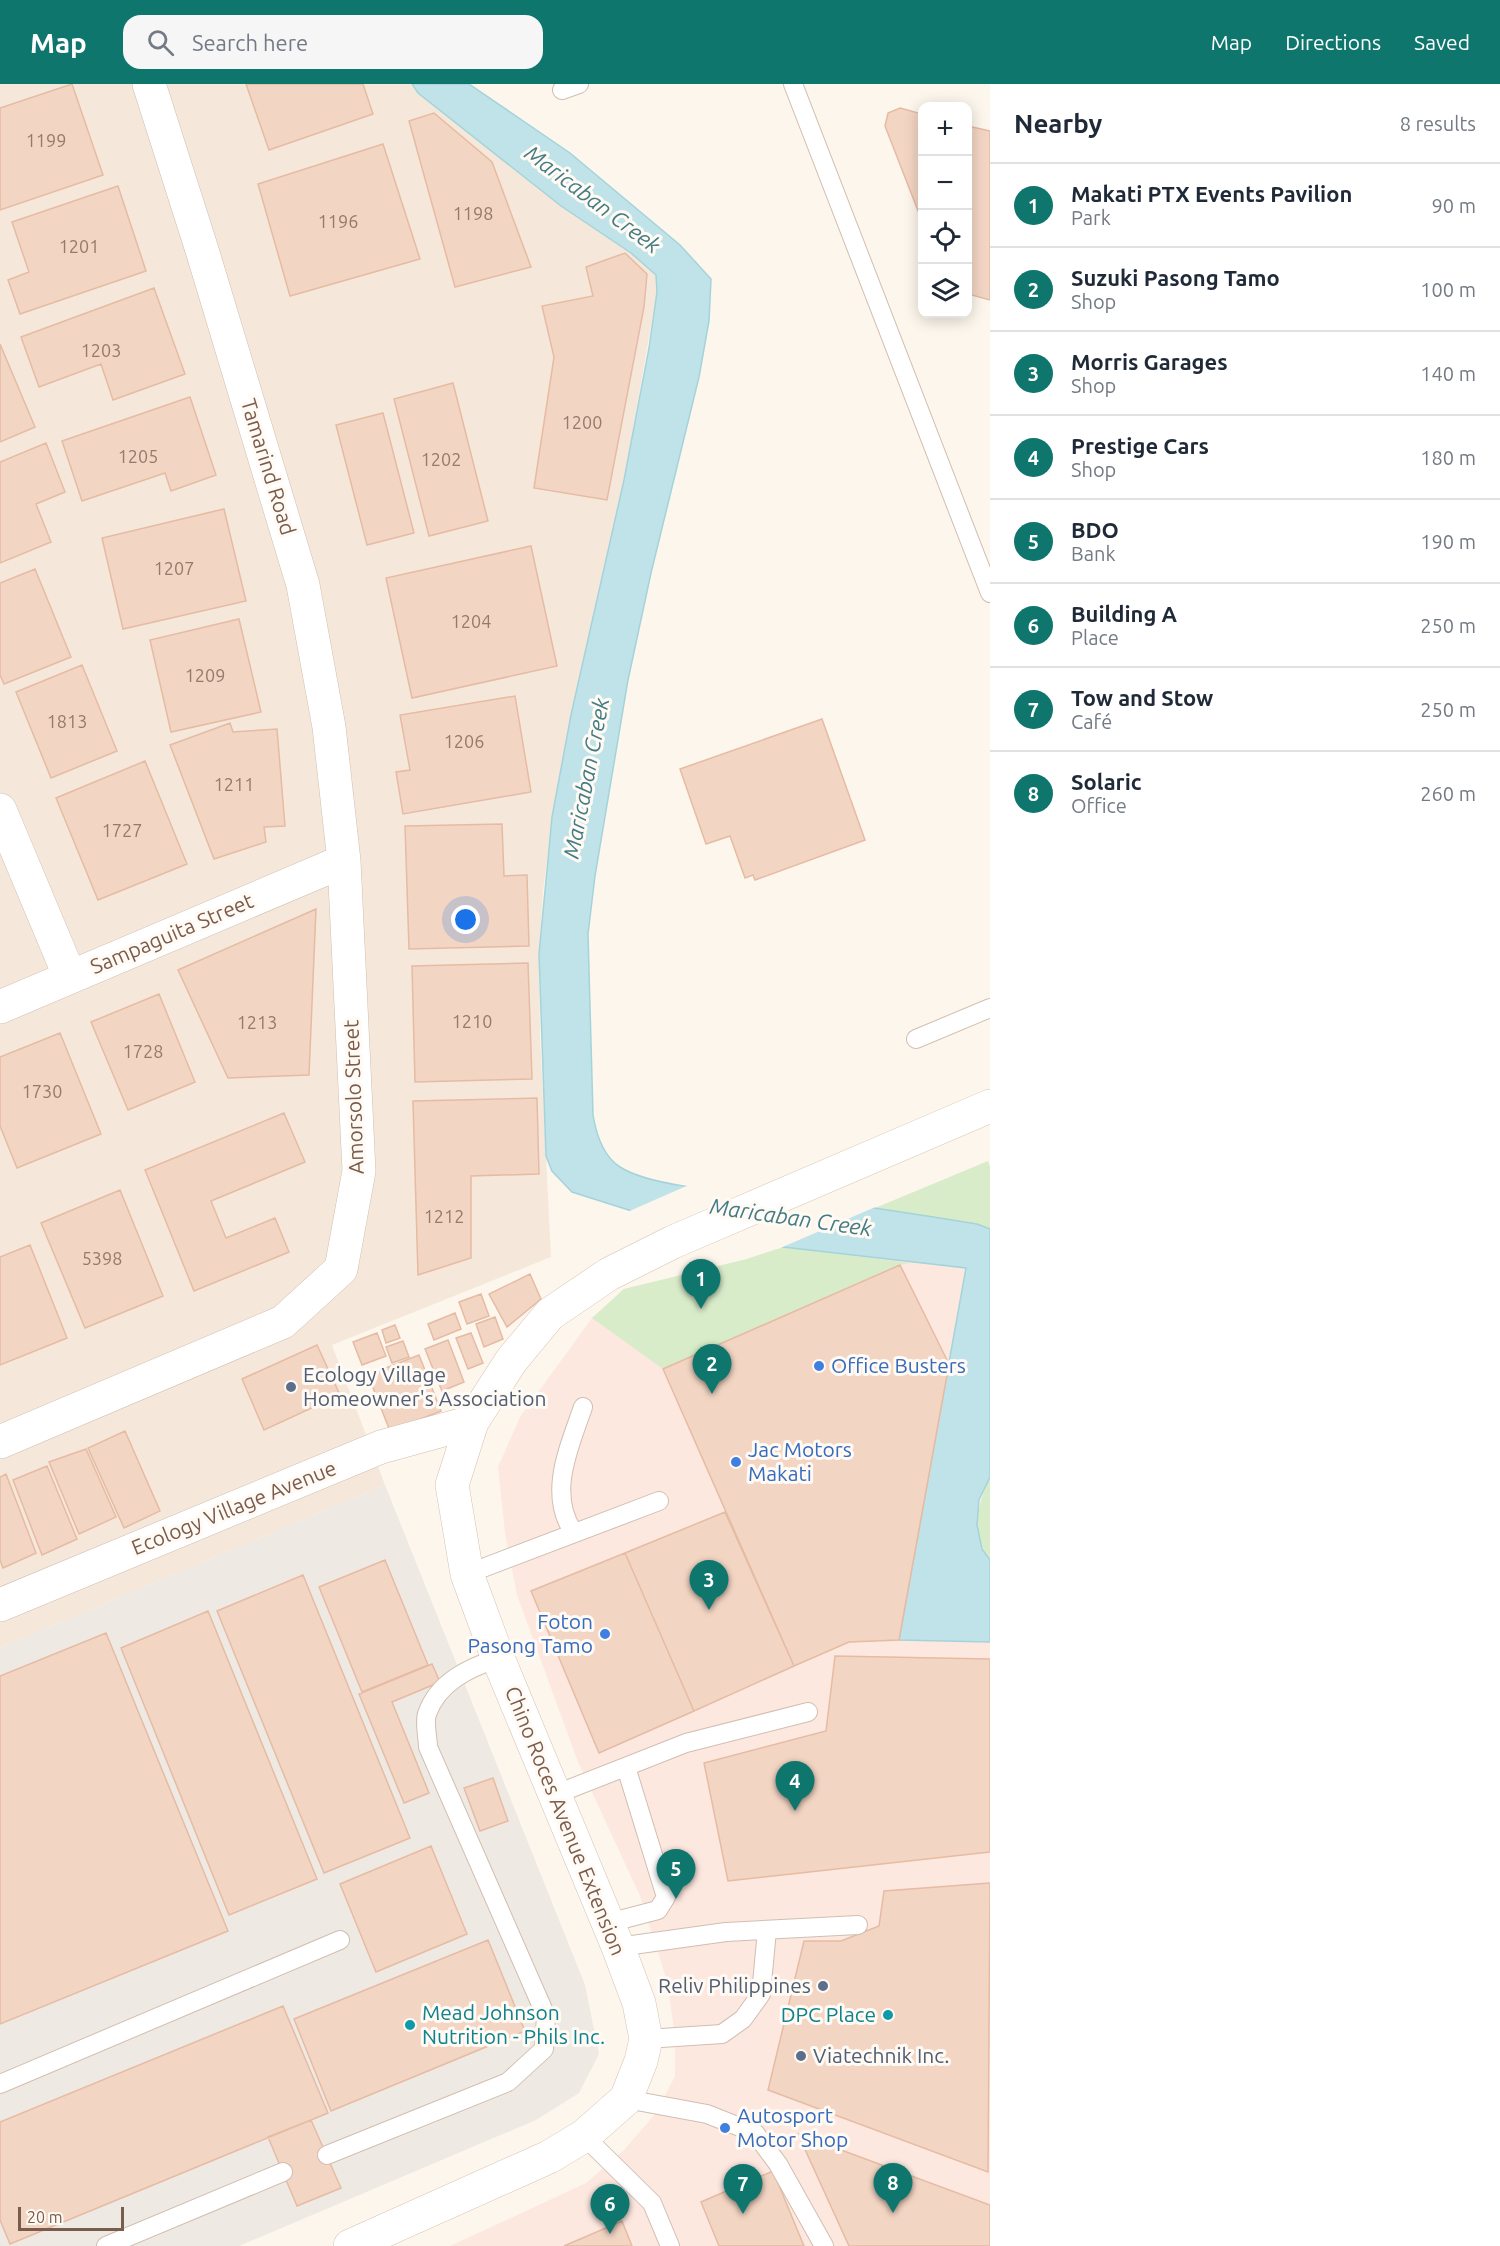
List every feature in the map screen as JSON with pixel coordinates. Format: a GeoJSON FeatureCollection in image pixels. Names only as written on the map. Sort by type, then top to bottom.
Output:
{"type":"FeatureCollection","features":[{"type":"Feature","properties":{"kind":"street","name":"Tamarind Road"},"geometry":{"type":"LineString","coordinates":[[148,84],[202,250],[303,585],[329,727],[344,861]]}},
{"type":"Feature","properties":{"kind":"street"},"geometry":{"type":"LineString","coordinates":[[0,810],[70,977]]}},
{"type":"Feature","properties":{"kind":"street","name":"Sampaguita Street"},"geometry":{"type":"LineString","coordinates":[[0,1007],[344,861]]}},
{"type":"Feature","properties":{"kind":"street","name":"Amorsolo Street"},"geometry":{"type":"LineString","coordinates":[[0,1442],[283,1322],[341,1269],[359,1170],[344,861]]}},
{"type":"Feature","properties":{"kind":"street","name":"Chino Roces Avenue Extension"},"geometry":{"type":"LineString","coordinates":[[366,2243],[549,2157],[584,2136],[626,2099],[642,2061],[646,2039],[639,2003],[613,1935],[498,1658],[467,1574],[452,1485],[472,1422],[511,1361],[550,1314],[609,1274],[673,1242],[990,1106]]}},
{"type":"Feature","properties":{"kind":"street","name":"Ecology Village Avenue"},"geometry":{"type":"LineString","coordinates":[[0,1605],[381,1447],[472,1422]]}},
{"type":"Feature","properties":{"kind":"lane"},"geometry":{"type":"LineString","coordinates":[[793,84],[990,593]]}},
{"type":"Feature","properties":{"kind":"lane"},"geometry":{"type":"LineString","coordinates":[[916,1039],[990,1008]]}},
{"type":"Feature","properties":{"kind":"lane"},"geometry":{"type":"LineString","coordinates":[[574,1533],[566,1522],[561,1506],[561,1489],[564,1463],[583,1407]]}},
{"type":"Feature","properties":{"kind":"lane"},"geometry":{"type":"LineString","coordinates":[[467,1574],[659,1501]]}},
{"type":"Feature","properties":{"kind":"lane"},"geometry":{"type":"LineString","coordinates":[[327,2155],[508,2082],[544,2049],[546,2016],[428,1747],[427,1716],[441,1690],[464,1671],[498,1658]]}},
{"type":"Feature","properties":{"kind":"lane"},"geometry":{"type":"LineString","coordinates":[[554,1795],[686,1743],[808,1712]]}},
{"type":"Feature","properties":{"kind":"lane"},"geometry":{"type":"LineString","coordinates":[[613,1935],[658,1910],[666,1897],[626,1767]]}},
{"type":"Feature","properties":{"kind":"lane"},"geometry":{"type":"LineString","coordinates":[[613,1935],[858,1925]]}},
{"type":"Feature","properties":{"kind":"lane"},"geometry":{"type":"LineString","coordinates":[[646,2039],[722,2034],[743,2019],[761,1994],[767,1930]]}},
{"type":"Feature","properties":{"kind":"lane"},"geometry":{"type":"LineString","coordinates":[[0,2084],[339,1940]]}},
{"type":"Feature","properties":{"kind":"lane"},"geometry":{"type":"LineString","coordinates":[[626,2099],[707,2114],[755,2133],[778,2164],[824,2246]]}},
{"type":"Feature","properties":{"kind":"lane"},"geometry":{"type":"LineString","coordinates":[[584,2136],[652,2203],[670,2246]]}},
{"type":"Feature","properties":{"kind":"lane"},"geometry":{"type":"LineString","coordinates":[[106,2246],[283,2172]]}},
{"type":"Feature","properties":{"kind":"shaded area"},"geometry":{"type":"Polygon","coordinates":[[[0,84],[412,84],[418,93],[561,206],[631,253],[656,275],[657,292],[624,480],[571,715],[552,817],[543,892],[539,954],[540,1037],[551,1257],[332,1345],[385,1485],[0,1648],[0,84]]]}},
{"type":"Feature","properties":{"kind":"shaded area"},"geometry":{"type":"Polygon","coordinates":[[[783,1247],[966,1268],[899,1639],[990,1642],[990,2246],[450,2246],[586,2183],[624,2150],[656,2113],[675,2076],[675,2036],[667,1981],[640,1896],[578,1762],[517,1595],[505,1533],[498,1467],[520,1417],[592,1318],[624,1289],[747,1259],[783,1247]]]}},
{"type":"Feature","properties":{"kind":"shaded area"},"geometry":{"type":"Polygon","coordinates":[[[385,1485],[585,1985],[599,2054],[579,2093],[536,2120],[239,2246],[0,2246],[0,1648],[385,1485]]]}},
{"type":"Feature","properties":{"kind":"green space"},"geometry":{"type":"Polygon","coordinates":[[[988,1161],[990,1167],[990,1229],[977,1224],[875,1208],[988,1161]]]}},
{"type":"Feature","properties":{"kind":"green space"},"geometry":{"type":"Polygon","coordinates":[[[783,1247],[910,1263],[900,1265],[663,1369],[592,1318],[624,1289],[747,1259],[783,1247]]]}},
{"type":"Feature","properties":{"kind":"green space"},"geometry":{"type":"Polygon","coordinates":[[[990,1477],[990,1560],[980,1540],[978,1519],[982,1498],[990,1477]]]}},
{"type":"Feature","properties":{"kind":"water","name":"Maricaban Creek"},"geometry":{"type":"Polygon","coordinates":[[[412,84],[469,84],[570,153],[680,245],[711,279],[709,321],[699,377],[651,573],[628,680],[595,876],[588,934],[594,1122],[601,1144],[614,1162],[636,1175],[656,1181],[704,1189],[863,1206],[977,1224],[990,1229],[990,1477],[979,1500],[977,1525],[982,1549],[990,1560],[990,1642],[899,1640],[966,1268],[783,1247],[635,1212],[572,1192],[552,1171],[546,1156],[539,954],[552,817],[571,715],[624,480],[649,348],[657,292],[656,275],[631,253],[561,206],[418,93],[412,84]]]}},
{"type":"Feature","properties":{"kind":"pier"},"geometry":{"type":"Polygon","coordinates":[[[691,1184],[880,1205],[778,1249],[625,1213],[691,1184]]]}},
{"type":"Feature","properties":{"kind":"building"},"geometry":{"type":"Polygon","coordinates":[[[72,84],[103,175],[0,210],[0,108],[72,84]]]}},
{"type":"Feature","properties":{"kind":"building"},"geometry":{"type":"Polygon","coordinates":[[[246,84],[363,84],[373,114],[269,150],[246,84]]]}},
{"type":"Feature","properties":{"kind":"building"},"geometry":{"type":"Polygon","coordinates":[[[900,108],[918,113],[918,211],[885,126],[888,113],[900,108]]]}},
{"type":"Feature","properties":{"kind":"building"},"geometry":{"type":"Polygon","coordinates":[[[434,113],[492,162],[531,267],[455,287],[409,121],[434,113]]]}},
{"type":"Feature","properties":{"kind":"building"},"geometry":{"type":"Polygon","coordinates":[[[972,127],[990,131],[990,300],[972,295],[972,127]]]}},
{"type":"Feature","properties":{"kind":"building"},"geometry":{"type":"Polygon","coordinates":[[[383,144],[420,259],[290,296],[258,184],[383,144]]]}},
{"type":"Feature","properties":{"kind":"building"},"geometry":{"type":"Polygon","coordinates":[[[118,186],[146,271],[20,314],[8,280],[29,272],[12,222],[118,186]]]}},
{"type":"Feature","properties":{"kind":"building"},"geometry":{"type":"Polygon","coordinates":[[[625,253],[647,274],[644,307],[607,500],[534,488],[554,357],[542,306],[593,296],[586,267],[625,253]]]}},
{"type":"Feature","properties":{"kind":"building"},"geometry":{"type":"Polygon","coordinates":[[[154,288],[185,374],[113,400],[101,364],[39,387],[21,337],[154,288]]]}},
{"type":"Feature","properties":{"kind":"building"},"geometry":{"type":"Polygon","coordinates":[[[0,344],[35,427],[0,442],[0,344]]]}},
{"type":"Feature","properties":{"kind":"building"},"geometry":{"type":"Polygon","coordinates":[[[453,383],[488,521],[429,536],[394,399],[453,383]]]}},
{"type":"Feature","properties":{"kind":"building"},"geometry":{"type":"Polygon","coordinates":[[[190,397],[216,475],[171,491],[165,473],[82,501],[62,441],[190,397]]]}},
{"type":"Feature","properties":{"kind":"building"},"geometry":{"type":"Polygon","coordinates":[[[383,413],[414,533],[367,545],[336,425],[383,413]]]}},
{"type":"Feature","properties":{"kind":"building"},"geometry":{"type":"Polygon","coordinates":[[[46,443],[65,492],[36,504],[51,542],[0,563],[0,462],[46,443]]]}},
{"type":"Feature","properties":{"kind":"building"},"geometry":{"type":"Polygon","coordinates":[[[224,509],[246,601],[123,629],[102,538],[224,509]]]}},
{"type":"Feature","properties":{"kind":"building"},"geometry":{"type":"Polygon","coordinates":[[[531,546],[557,666],[412,698],[386,578],[531,546]]]}},
{"type":"Feature","properties":{"kind":"building"},"geometry":{"type":"Polygon","coordinates":[[[35,569],[71,657],[4,684],[0,675],[0,583],[35,569]]]}},
{"type":"Feature","properties":{"kind":"building"},"geometry":{"type":"Polygon","coordinates":[[[239,619],[261,712],[171,732],[150,640],[239,619]]]}},
{"type":"Feature","properties":{"kind":"building"},"geometry":{"type":"Polygon","coordinates":[[[82,665],[117,751],[51,778],[16,692],[82,665]]]}},
{"type":"Feature","properties":{"kind":"building"},"geometry":{"type":"Polygon","coordinates":[[[515,696],[531,792],[403,814],[396,772],[410,770],[400,715],[515,696]]]}},
{"type":"Feature","properties":{"kind":"building"},"geometry":{"type":"Polygon","coordinates":[[[822,719],[865,840],[755,880],[753,875],[745,878],[730,836],[706,844],[680,769],[822,719]]]}},
{"type":"Feature","properties":{"kind":"building"},"geometry":{"type":"Polygon","coordinates":[[[230,723],[233,732],[277,729],[285,826],[264,827],[266,842],[214,859],[170,745],[230,723]]]}},
{"type":"Feature","properties":{"kind":"building"},"geometry":{"type":"Polygon","coordinates":[[[145,761],[187,864],[98,900],[56,798],[145,761]]]}},
{"type":"Feature","properties":{"kind":"building"},"geometry":{"type":"Polygon","coordinates":[[[502,824],[504,876],[527,875],[529,946],[409,949],[405,826],[502,824]]]}},
{"type":"Feature","properties":{"kind":"building"},"geometry":{"type":"Polygon","coordinates":[[[316,909],[309,1075],[228,1078],[178,970],[316,909]]]}},
{"type":"Feature","properties":{"kind":"building"},"geometry":{"type":"Polygon","coordinates":[[[528,963],[532,1079],[415,1082],[412,966],[528,963]]]}},
{"type":"Feature","properties":{"kind":"building"},"geometry":{"type":"Polygon","coordinates":[[[159,994],[195,1082],[128,1110],[91,1022],[159,994]]]}},
{"type":"Feature","properties":{"kind":"building"},"geometry":{"type":"Polygon","coordinates":[[[60,1033],[101,1134],[17,1168],[0,1126],[0,1057],[60,1033]]]}},
{"type":"Feature","properties":{"kind":"building"},"geometry":{"type":"Polygon","coordinates":[[[537,1098],[539,1174],[471,1176],[471,1258],[418,1275],[413,1101],[537,1098]]]}},
{"type":"Feature","properties":{"kind":"building"},"geometry":{"type":"Polygon","coordinates":[[[284,1113],[305,1162],[211,1201],[226,1238],[275,1218],[289,1252],[194,1291],[145,1170],[284,1113]]]}},
{"type":"Feature","properties":{"kind":"building"},"geometry":{"type":"Polygon","coordinates":[[[120,1190],[163,1296],[85,1328],[41,1223],[120,1190]]]}},
{"type":"Feature","properties":{"kind":"building"},"geometry":{"type":"Polygon","coordinates":[[[30,1245],[67,1338],[0,1365],[0,1257],[30,1245]]]}},
{"type":"Feature","properties":{"kind":"building"},"geometry":{"type":"Polygon","coordinates":[[[900,1265],[949,1364],[899,1640],[849,1642],[794,1666],[663,1369],[900,1265]]]}},
{"type":"Feature","properties":{"kind":"building"},"geometry":{"type":"Polygon","coordinates":[[[530,1274],[541,1299],[507,1327],[489,1294],[530,1274]]]}},
{"type":"Feature","properties":{"kind":"building"},"geometry":{"type":"Polygon","coordinates":[[[481,1294],[489,1316],[467,1324],[459,1302],[481,1294]]]}},
{"type":"Feature","properties":{"kind":"building"},"geometry":{"type":"Polygon","coordinates":[[[455,1313],[461,1329],[434,1340],[428,1324],[455,1313]]]}},
{"type":"Feature","properties":{"kind":"building"},"geometry":{"type":"Polygon","coordinates":[[[495,1317],[503,1339],[484,1347],[476,1324],[495,1317]]]}},
{"type":"Feature","properties":{"kind":"building"},"geometry":{"type":"Polygon","coordinates":[[[395,1325],[400,1338],[386,1343],[382,1330],[395,1325]]]}},
{"type":"Feature","properties":{"kind":"building"},"geometry":{"type":"Polygon","coordinates":[[[377,1333],[386,1356],[362,1365],[353,1342],[377,1333]]]}},
{"type":"Feature","properties":{"kind":"building"},"geometry":{"type":"Polygon","coordinates":[[[471,1333],[483,1363],[468,1369],[456,1338],[471,1333]]]}},
{"type":"Feature","properties":{"kind":"building"},"geometry":{"type":"Polygon","coordinates":[[[448,1340],[464,1382],[442,1391],[425,1349],[448,1340]]]}},
{"type":"Feature","properties":{"kind":"building"},"geometry":{"type":"Polygon","coordinates":[[[403,1341],[409,1357],[392,1363],[386,1347],[403,1341]]]}},
{"type":"Feature","properties":{"kind":"building","name":"Ecology Village Homeowner's Association"},"geometry":{"type":"Polygon","coordinates":[[[317,1345],[340,1395],[264,1430],[242,1379],[317,1345]]]}},
{"type":"Feature","properties":{"kind":"building"},"geometry":{"type":"Polygon","coordinates":[[[419,1355],[441,1411],[390,1431],[368,1375],[419,1355]]]}},
{"type":"Feature","properties":{"kind":"building"},"geometry":{"type":"Polygon","coordinates":[[[125,1431],[160,1511],[124,1528],[88,1448],[125,1431]]]}},
{"type":"Feature","properties":{"kind":"building"},"geometry":{"type":"Polygon","coordinates":[[[86,1449],[116,1517],[79,1534],[49,1462],[86,1449]]]}},
{"type":"Feature","properties":{"kind":"building"},"geometry":{"type":"Polygon","coordinates":[[[47,1466],[77,1539],[42,1555],[13,1480],[47,1466]]]}},
{"type":"Feature","properties":{"kind":"building"},"geometry":{"type":"Polygon","coordinates":[[[6,1474],[36,1553],[3,1568],[0,1560],[0,1477],[6,1474]]]}},
{"type":"Feature","properties":{"kind":"building"},"geometry":{"type":"Polygon","coordinates":[[[725,1512],[794,1666],[694,1711],[625,1553],[725,1512]]]}},
{"type":"Feature","properties":{"kind":"building","name":"Foton Pasong Tamo"},"geometry":{"type":"Polygon","coordinates":[[[625,1553],[694,1711],[599,1753],[531,1591],[625,1553]]]}},
{"type":"Feature","properties":{"kind":"building"},"geometry":{"type":"Polygon","coordinates":[[[385,1560],[428,1665],[362,1692],[319,1587],[385,1560]]]}},
{"type":"Feature","properties":{"kind":"building"},"geometry":{"type":"Polygon","coordinates":[[[303,1575],[410,1838],[324,1873],[217,1611],[303,1575]]]}},
{"type":"Feature","properties":{"kind":"building"},"geometry":{"type":"Polygon","coordinates":[[[208,1611],[317,1879],[229,1915],[121,1648],[208,1611]]]}},
{"type":"Feature","properties":{"kind":"building"},"geometry":{"type":"Polygon","coordinates":[[[106,1633],[228,1931],[0,2024],[0,1676],[106,1633]]]}},
{"type":"Feature","properties":{"kind":"building"},"geometry":{"type":"Polygon","coordinates":[[[835,1656],[990,1659],[990,1852],[728,1881],[704,1763],[826,1731],[835,1656]]]}},
{"type":"Feature","properties":{"kind":"building"},"geometry":{"type":"Polygon","coordinates":[[[432,1664],[440,1682],[392,1702],[429,1793],[404,1803],[359,1694],[432,1664]]]}},
{"type":"Feature","properties":{"kind":"building"},"geometry":{"type":"Polygon","coordinates":[[[493,1778],[508,1821],[480,1831],[464,1788],[493,1778]]]}},
{"type":"Feature","properties":{"kind":"building"},"geometry":{"type":"Polygon","coordinates":[[[431,1846],[467,1934],[376,1972],[340,1884],[431,1846]]]}},
{"type":"Feature","properties":{"kind":"building","name":"DPC Place"},"geometry":{"type":"Polygon","coordinates":[[[990,1883],[988,2172],[768,2090],[804,1941],[841,1941],[879,1926],[884,1891],[990,1883]]]}},
{"type":"Feature","properties":{"kind":"building","name":"Mead Johnson Nutrition - Phils Inc."},"geometry":{"type":"Polygon","coordinates":[[[488,1940],[525,2031],[331,2111],[294,2019],[488,1940]]]}},
{"type":"Feature","properties":{"kind":"building"},"geometry":{"type":"Polygon","coordinates":[[[283,2006],[328,2113],[10,2244],[0,2220],[0,2122],[283,2006]]]}},
{"type":"Feature","properties":{"kind":"building"},"geometry":{"type":"Polygon","coordinates":[[[311,2120],[341,2188],[297,2206],[268,2137],[311,2120]]]}},
{"type":"Feature","properties":{"kind":"building"},"geometry":{"type":"Polygon","coordinates":[[[798,2134],[990,2205],[990,2246],[849,2246],[798,2134]]]}},
{"type":"Feature","properties":{"kind":"building"},"geometry":{"type":"Polygon","coordinates":[[[773,2171],[804,2246],[719,2246],[701,2202],[773,2171]]]}},
{"type":"Feature","properties":{"kind":"building"},"geometry":{"type":"Polygon","coordinates":[[[622,2221],[632,2246],[564,2246],[622,2221]]]}},
{"type":"Feature","properties":{"kind":"place","name":"Makati PTX Events Pavilion"},"geometry":{"type":"Point","coordinates":[701,1309]}},
{"type":"Feature","properties":{"kind":"place","name":"Office Busters"},"geometry":{"type":"Point","coordinates":[819,1366]}},
{"type":"Feature","properties":{"kind":"place","name":"Ecology Village Homeowner's Association"},"geometry":{"type":"Point","coordinates":[291,1387]}},
{"type":"Feature","properties":{"kind":"place","name":"Suzuki Pasong Tamo"},"geometry":{"type":"Point","coordinates":[712,1394]}},
{"type":"Feature","properties":{"kind":"place","name":"Jac Motors Makati"},"geometry":{"type":"Point","coordinates":[736,1462]}},
{"type":"Feature","properties":{"kind":"place","name":"Morris Garages"},"geometry":{"type":"Point","coordinates":[709,1610]}},
{"type":"Feature","properties":{"kind":"place","name":"Foton Pasong Tamo"},"geometry":{"type":"Point","coordinates":[605,1634]}},
{"type":"Feature","properties":{"kind":"place","name":"Prestige Cars"},"geometry":{"type":"Point","coordinates":[795,1811]}},
{"type":"Feature","properties":{"kind":"place","name":"BDO"},"geometry":{"type":"Point","coordinates":[676,1899]}},
{"type":"Feature","properties":{"kind":"place","name":"Reliv Philippines"},"geometry":{"type":"Point","coordinates":[823,1986]}},
{"type":"Feature","properties":{"kind":"place","name":"DPC Place"},"geometry":{"type":"Point","coordinates":[888,2015]}},
{"type":"Feature","properties":{"kind":"place","name":"Mead Johnson Nutrition - Phils Inc."},"geometry":{"type":"Point","coordinates":[410,2025]}},
{"type":"Feature","properties":{"kind":"place","name":"Viatechnik Inc."},"geometry":{"type":"Point","coordinates":[801,2056]}},
{"type":"Feature","properties":{"kind":"place","name":"Autosport Motor Shop"},"geometry":{"type":"Point","coordinates":[725,2128]}},
{"type":"Feature","properties":{"kind":"place","name":"Solaric"},"geometry":{"type":"Point","coordinates":[893,2213]}},
{"type":"Feature","properties":{"kind":"place","name":"Tow and Stow"},"geometry":{"type":"Point","coordinates":[743,2214]}},
{"type":"Feature","properties":{"kind":"place","name":"Building A"},"geometry":{"type":"Point","coordinates":[610,2234]}}]}
